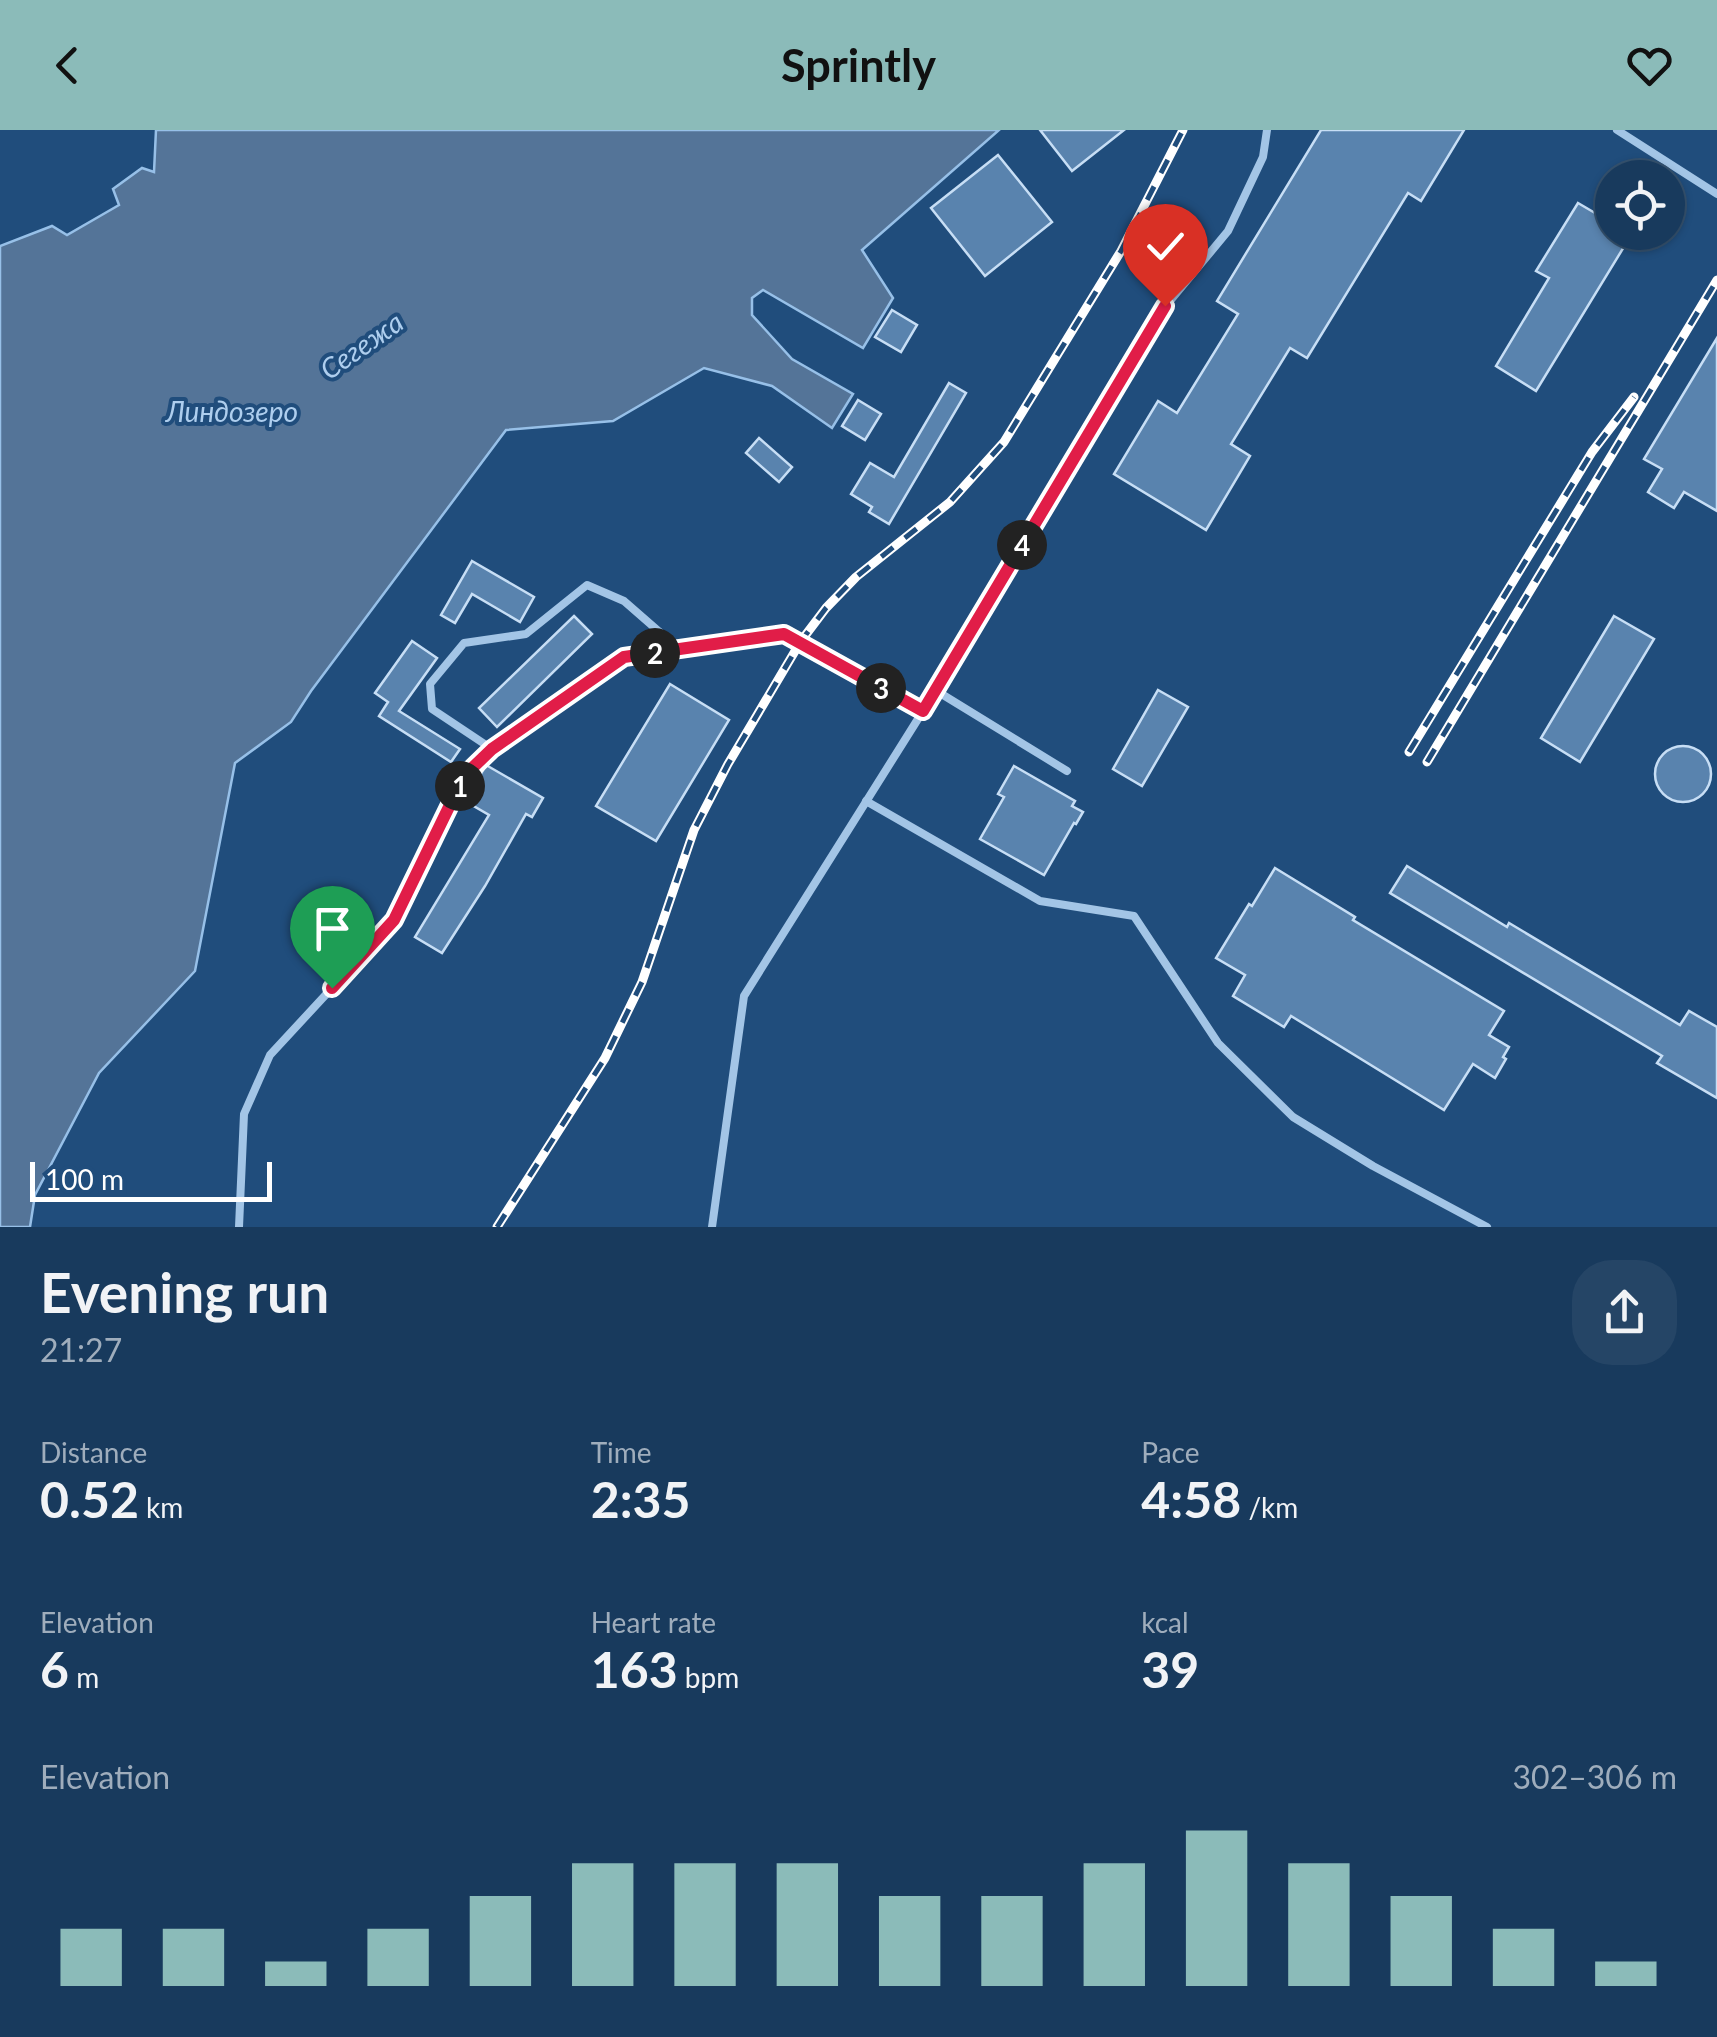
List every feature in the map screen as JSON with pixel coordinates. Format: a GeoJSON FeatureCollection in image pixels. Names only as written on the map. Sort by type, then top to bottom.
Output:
{"type":"FeatureCollection","features":[{"type":"Feature","properties":{"kind":"lane"},"geometry":{"type":"LineString","coordinates":[[712,1227],[744,996],[923,711],[1165,306],[1228,231],[1263,157],[1266,130]]}},
{"type":"Feature","properties":{"kind":"lane"},"geometry":{"type":"LineString","coordinates":[[1617,130],[1717,194]]}},
{"type":"Feature","properties":{"kind":"lane"},"geometry":{"type":"LineString","coordinates":[[492,749],[432,709],[430,684],[464,643],[526,634],[587,585],[624,601],[679,649]]}},
{"type":"Feature","properties":{"kind":"lane"},"geometry":{"type":"LineString","coordinates":[[239,1227],[244,1114],[270,1055],[394,920],[464,776],[492,749],[624,657],[784,634],[923,711]]}},
{"type":"Feature","properties":{"kind":"lane"},"geometry":{"type":"LineString","coordinates":[[935,690],[1067,772]]}},
{"type":"Feature","properties":{"kind":"lane"},"geometry":{"type":"LineString","coordinates":[[866,801],[1040,901],[1134,916],[1218,1042],[1293,1117],[1372,1166],[1487,1227]]}},
{"type":"Feature","properties":{"kind":"water","name":"Линдозеро"},"geometry":{"type":"Polygon","coordinates":[[[156,130],[999,130],[862,250],[893,298],[863,348],[763,290],[752,298],[752,315],[792,359],[853,394],[832,428],[772,386],[704,368],[613,421],[506,430],[291,722],[235,763],[195,971],[99,1073],[35,1195],[30,1227],[0,1227],[0,246],[52,226],[67,235],[119,205],[113,189],[142,168],[154,172],[156,130]]]}},
{"type":"Feature","properties":{"kind":"building"},"geometry":{"type":"Polygon","coordinates":[[[1040,130],[1124,130],[1072,171],[1040,130]]]}},
{"type":"Feature","properties":{"kind":"building"},"geometry":{"type":"Polygon","coordinates":[[[1321,130],[1464,130],[1421,201],[1408,193],[1307,358],[1290,348],[1231,444],[1250,456],[1206,530],[1114,474],[1158,401],[1177,413],[1238,314],[1217,301],[1321,130]]]}},
{"type":"Feature","properties":{"kind":"building"},"geometry":{"type":"Polygon","coordinates":[[[998,155],[1052,222],[985,276],[931,208],[998,155]]]}},
{"type":"Feature","properties":{"kind":"building"},"geometry":{"type":"Polygon","coordinates":[[[1578,203],[1595,213],[1595,250],[1622,250],[1536,391],[1496,366],[1549,278],[1536,271],[1578,203]]]}},
{"type":"Feature","properties":{"kind":"building"},"geometry":{"type":"Polygon","coordinates":[[[892,310],[917,325],[901,352],[875,337],[892,310]]]}},
{"type":"Feature","properties":{"kind":"building"},"geometry":{"type":"Polygon","coordinates":[[[1717,338],[1717,511],[1684,492],[1674,508],[1648,492],[1662,469],[1644,459],[1717,338]]]}},
{"type":"Feature","properties":{"kind":"building"},"geometry":{"type":"Polygon","coordinates":[[[949,383],[966,393],[889,524],[851,494],[870,463],[894,477],[949,383]]]}},
{"type":"Feature","properties":{"kind":"building"},"geometry":{"type":"Polygon","coordinates":[[[858,400],[881,414],[865,440],[842,426],[858,400]]]}},
{"type":"Feature","properties":{"kind":"building"},"geometry":{"type":"Polygon","coordinates":[[[759,438],[792,467],[779,482],[746,453],[759,438]]]}},
{"type":"Feature","properties":{"kind":"building"},"geometry":{"type":"Polygon","coordinates":[[[472,561],[534,597],[520,622],[472,594],[455,623],[441,615],[472,561]]]}},
{"type":"Feature","properties":{"kind":"building"},"geometry":{"type":"Polygon","coordinates":[[[574,616],[592,634],[497,727],[479,708],[574,616]]]}},
{"type":"Feature","properties":{"kind":"building"},"geometry":{"type":"Polygon","coordinates":[[[1614,616],[1654,639],[1580,762],[1541,738],[1614,616]]]}},
{"type":"Feature","properties":{"kind":"building"},"geometry":{"type":"Polygon","coordinates":[[[412,641],[437,658],[399,711],[460,749],[451,762],[379,716],[388,702],[375,693],[412,641]]]}},
{"type":"Feature","properties":{"kind":"building"},"geometry":{"type":"Polygon","coordinates":[[[670,684],[729,720],[656,841],[596,806],[670,684]]]}},
{"type":"Feature","properties":{"kind":"building"},"geometry":{"type":"Polygon","coordinates":[[[1158,690],[1188,707],[1142,786],[1113,769],[1158,690]]]}},
{"type":"Feature","properties":{"kind":"building"},"geometry":{"type":"Polygon","coordinates":[[[1683,746],[1703,754],[1711,774],[1703,794],[1683,802],[1663,794],[1655,774],[1663,754],[1683,746]]]}},
{"type":"Feature","properties":{"kind":"building"},"geometry":{"type":"Polygon","coordinates":[[[486,765],[543,798],[532,817],[526,814],[442,953],[415,937],[489,815],[465,801],[486,765]]]}},
{"type":"Feature","properties":{"kind":"building"},"geometry":{"type":"Polygon","coordinates":[[[1014,766],[1075,801],[1072,806],[1083,812],[1044,875],[980,839],[1004,797],[998,794],[1014,766]]]}},
{"type":"Feature","properties":{"kind":"building"},"geometry":{"type":"Polygon","coordinates":[[[1407,866],[1680,1025],[1689,1011],[1717,1027],[1717,1098],[1657,1063],[1662,1056],[1390,893],[1407,866]]]}},
{"type":"Feature","properties":{"kind":"building"},"geometry":{"type":"Polygon","coordinates":[[[1275,868],[1504,1011],[1489,1035],[1509,1047],[1495,1078],[1473,1064],[1444,1110],[1291,1016],[1284,1027],[1233,996],[1245,975],[1216,958],[1275,868]]]}},
{"type":"Feature","properties":{"kind":"railway"},"geometry":{"type":"LineString","coordinates":[[497,1227],[605,1058],[642,982],[694,830],[801,641],[856,577],[950,502],[1004,442],[1121,251],[1183,130]]}},
{"type":"Feature","properties":{"kind":"railway"},"geometry":{"type":"LineString","coordinates":[[1427,762],[1717,280]]}},
{"type":"Feature","properties":{"kind":"railway"},"geometry":{"type":"LineString","coordinates":[[1409,752],[1592,452],[1634,397]]}},
{"type":"Feature","properties":{"kind":"route"},"geometry":{"type":"LineString","coordinates":[[332,988],[394,920],[464,776],[492,749],[624,657],[784,634],[923,711],[1165,306]]}},
{"type":"Feature","properties":{"kind":"water label","name":"Сегежа"},"geometry":{"type":"Point","coordinates":[361,345]}}]}
